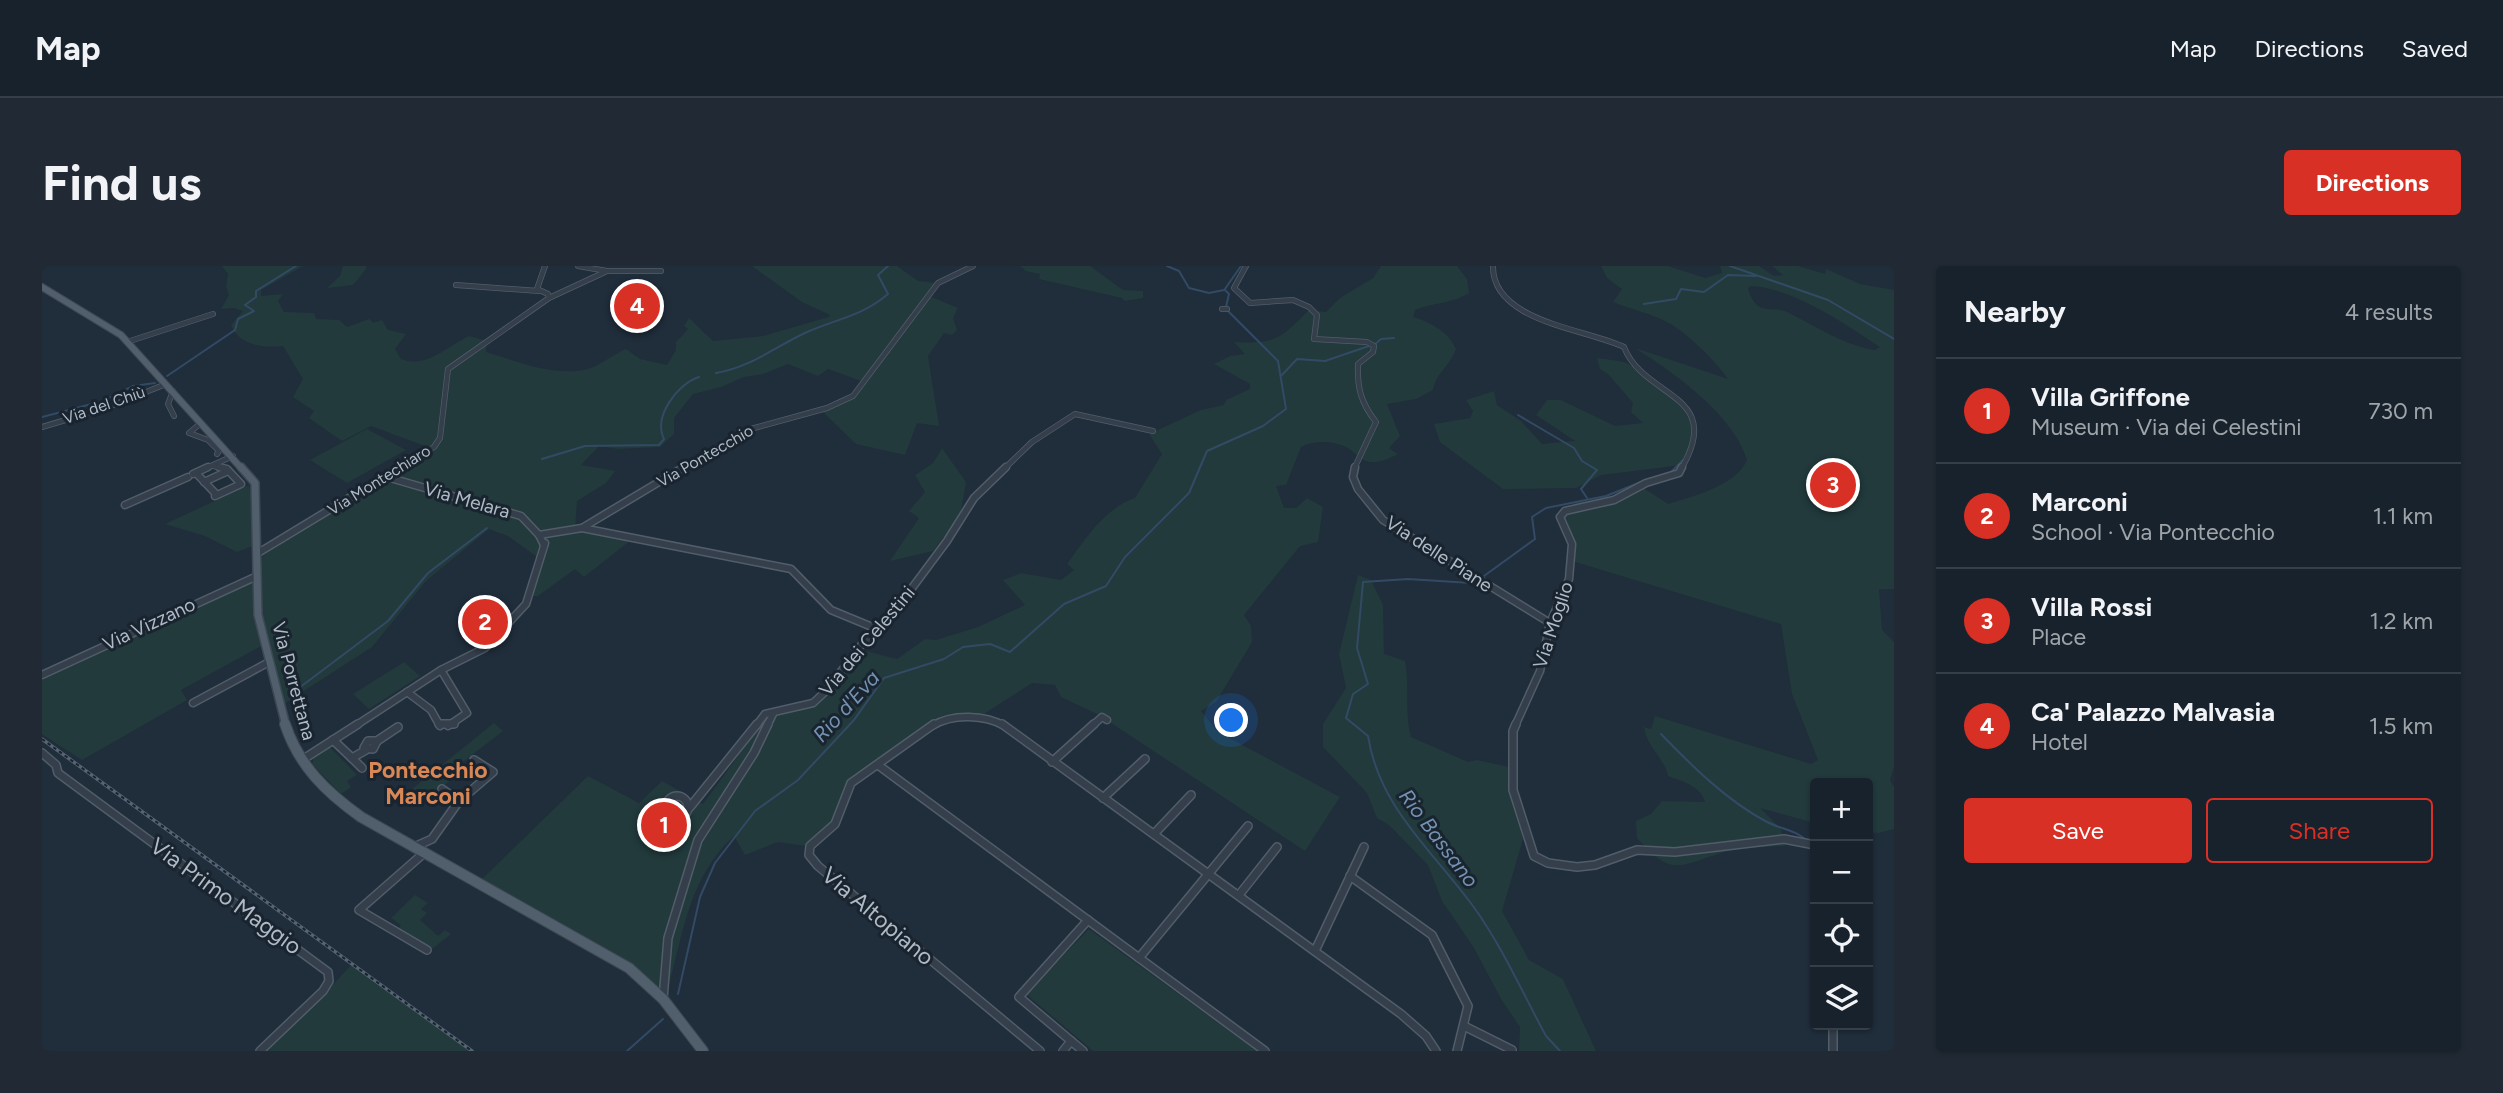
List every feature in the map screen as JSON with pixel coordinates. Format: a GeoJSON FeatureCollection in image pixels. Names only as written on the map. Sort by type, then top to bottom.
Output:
{"type":"FeatureCollection","features":[{"type":"Feature","properties":{"kind":"main road","name":"Via Porrettana"},"geometry":{"type":"LineString","coordinates":[[42,288],[109,326],[127,342],[255,483],[258,615],[286,727],[300,761],[334,798],[414,848],[629,968],[663,999],[702,1051]]}},
{"type":"Feature","properties":{"kind":"street"},"geometry":{"type":"LineString","coordinates":[[538,290],[545,266]]}},
{"type":"Feature","properties":{"kind":"street"},"geometry":{"type":"LineString","coordinates":[[578,266],[607,271],[661,271]]}},
{"type":"Feature","properties":{"kind":"street","name":"Via Pontecchio"},"geometry":{"type":"LineString","coordinates":[[539,535],[553,535],[582,528],[747,430],[775,420],[820,413],[853,396],[939,283],[973,266]]}},
{"type":"Feature","properties":{"kind":"street","name":"Via delle Piane"},"geometry":{"type":"LineString","coordinates":[[1246,266],[1234,291],[1254,304],[1289,299],[1310,308],[1317,315],[1314,339],[1367,342],[1374,346],[1373,352],[1358,364],[1360,379],[1357,388],[1361,404],[1376,422],[1372,436],[1356,464],[1353,477],[1357,489],[1383,520],[1550,623]]}},
{"type":"Feature","properties":{"kind":"street","name":"Via Moglio"},"geometry":{"type":"LineString","coordinates":[[1493,266],[1494,283],[1502,295],[1521,308],[1569,331],[1624,347],[1635,369],[1669,390],[1688,407],[1696,426],[1696,444],[1679,473],[1646,483],[1614,500],[1565,511],[1560,517],[1572,544],[1569,579],[1550,623],[1540,671],[1513,731],[1513,790],[1534,856],[1552,864],[1583,865],[1601,864],[1622,852],[1639,850],[1677,852],[1790,839],[1810,844]]}},
{"type":"Feature","properties":{"kind":"street","name":"Via Montechiaro"},"geometry":{"type":"LineString","coordinates":[[258,553],[387,477],[438,442],[444,422],[443,396],[448,369],[549,298],[607,271]]}},
{"type":"Feature","properties":{"kind":"street"},"geometry":{"type":"LineString","coordinates":[[538,290],[456,285],[473,283],[538,290],[548,294],[549,298]]}},
{"type":"Feature","properties":{"kind":"street"},"geometry":{"type":"LineString","coordinates":[[127,342],[213,314]]}},
{"type":"Feature","properties":{"kind":"street","name":"Via del Chiù"},"geometry":{"type":"LineString","coordinates":[[42,427],[101,410],[166,384]]}},
{"type":"Feature","properties":{"kind":"street"},"geometry":{"type":"LineString","coordinates":[[173,391],[168,404],[174,416]]}},
{"type":"Feature","properties":{"kind":"street","name":"Via dei Celestini"},"geometry":{"type":"LineString","coordinates":[[774,714],[813,703],[877,629],[886,623],[947,541],[974,498],[1032,442],[1075,414],[1153,431]]}},
{"type":"Feature","properties":{"kind":"street"},"geometry":{"type":"LineString","coordinates":[[202,426],[193,432],[196,437],[208,440],[219,451],[217,454]]}},
{"type":"Feature","properties":{"kind":"street"},"geometry":{"type":"LineString","coordinates":[[125,505],[233,456]]}},
{"type":"Feature","properties":{"kind":"street"},"geometry":{"type":"LineString","coordinates":[[192,475],[204,482],[216,495],[241,484],[228,471],[213,466]]}},
{"type":"Feature","properties":{"kind":"street"},"geometry":{"type":"LineString","coordinates":[[204,482],[228,471]]}},
{"type":"Feature","properties":{"kind":"street"},"geometry":{"type":"LineString","coordinates":[[215,477],[225,488]]}},
{"type":"Feature","properties":{"kind":"street","name":"Via Melara"},"geometry":{"type":"LineString","coordinates":[[387,477],[521,516],[539,535]]}},
{"type":"Feature","properties":{"kind":"street"},"geometry":{"type":"LineString","coordinates":[[140,498],[147,505]]}},
{"type":"Feature","properties":{"kind":"street"},"geometry":{"type":"LineString","coordinates":[[582,528],[791,569],[831,610],[877,629]]}},
{"type":"Feature","properties":{"kind":"street"},"geometry":{"type":"LineString","coordinates":[[539,535],[544,545]]}},
{"type":"Feature","properties":{"kind":"street"},"geometry":{"type":"LineString","coordinates":[[300,761],[441,670],[476,655],[512,622],[526,604],[544,545],[553,535]]}},
{"type":"Feature","properties":{"kind":"street","name":"Via Vizzano"},"geometry":{"type":"LineString","coordinates":[[42,675],[257,576]]}},
{"type":"Feature","properties":{"kind":"street"},"geometry":{"type":"LineString","coordinates":[[193,703],[269,662]]}},
{"type":"Feature","properties":{"kind":"street"},"geometry":{"type":"LineString","coordinates":[[407,692],[431,710],[440,726],[445,727],[462,720],[467,713],[441,670]]}},
{"type":"Feature","properties":{"kind":"street"},"geometry":{"type":"LineString","coordinates":[[663,999],[668,938],[698,840],[754,753],[774,714],[765,714],[690,807],[678,817],[665,813],[669,800],[698,797]]}},
{"type":"Feature","properties":{"kind":"street","name":"Via Altopiano"},"geometry":{"type":"LineString","coordinates":[[1040,1051],[818,866],[809,855],[810,846],[835,824],[851,783],[942,720],[988,717],[1006,726],[1401,1014],[1436,1051]]}},
{"type":"Feature","properties":{"kind":"street"},"geometry":{"type":"LineString","coordinates":[[1052,762],[1102,717],[1107,720]]}},
{"type":"Feature","properties":{"kind":"street"},"geometry":{"type":"LineString","coordinates":[[352,758],[366,750],[366,743],[377,741],[398,727]]}},
{"type":"Feature","properties":{"kind":"street"},"geometry":{"type":"LineString","coordinates":[[333,740],[362,768]]}},
{"type":"Feature","properties":{"kind":"street","name":"Via Primo Maggio"},"geometry":{"type":"LineString","coordinates":[[42,753],[56,765],[58,773],[328,972],[329,981],[323,991],[260,1051]]}},
{"type":"Feature","properties":{"kind":"street"},"geometry":{"type":"LineString","coordinates":[[1103,797],[1145,759]]}},
{"type":"Feature","properties":{"kind":"street"},"geometry":{"type":"LineString","coordinates":[[427,950],[359,910],[425,853],[459,801],[493,772],[474,760]]}},
{"type":"Feature","properties":{"kind":"street"},"geometry":{"type":"LineString","coordinates":[[878,765],[1265,1051]]}},
{"type":"Feature","properties":{"kind":"street"},"geometry":{"type":"LineString","coordinates":[[442,789],[459,801]]}},
{"type":"Feature","properties":{"kind":"street"},"geometry":{"type":"LineString","coordinates":[[1154,834],[1191,795]]}},
{"type":"Feature","properties":{"kind":"street"},"geometry":{"type":"LineString","coordinates":[[685,798],[690,807]]}},
{"type":"Feature","properties":{"kind":"street"},"geometry":{"type":"LineString","coordinates":[[1139,958],[1207,872],[1248,826]]}},
{"type":"Feature","properties":{"kind":"street"},"geometry":{"type":"LineString","coordinates":[[414,848],[432,839]]}},
{"type":"Feature","properties":{"kind":"street"},"geometry":{"type":"LineString","coordinates":[[1238,895],[1278,847]]}},
{"type":"Feature","properties":{"kind":"street"},"geometry":{"type":"LineString","coordinates":[[1315,951],[1364,847]]}},
{"type":"Feature","properties":{"kind":"street"},"geometry":{"type":"LineString","coordinates":[[1350,876],[1432,935],[1468,1006],[1457,1051]]}},
{"type":"Feature","properties":{"kind":"street"},"geometry":{"type":"LineString","coordinates":[[1083,1051],[1019,996],[1088,920]]}},
{"type":"Feature","properties":{"kind":"street"},"geometry":{"type":"LineString","coordinates":[[1464,1026],[1512,1051]]}},
{"type":"Feature","properties":{"kind":"street"},"geometry":{"type":"LineString","coordinates":[[1833,1030],[1833,1051]]}},
{"type":"Feature","properties":{"kind":"street"},"geometry":{"type":"LineString","coordinates":[[1063,1051],[1072,1041]]}},
{"type":"Feature","properties":{"kind":"green space"},"geometry":{"type":"Polygon","coordinates":[[[222,266],[303,266],[261,290],[261,296],[283,294],[278,301],[284,312],[314,313],[316,319],[339,320],[347,327],[369,319],[373,323],[382,320],[388,330],[406,334],[395,349],[401,359],[410,361],[428,359],[469,336],[487,341],[486,352],[549,370],[588,369],[626,349],[640,359],[667,365],[676,350],[676,342],[688,329],[684,326],[689,318],[713,341],[763,336],[829,317],[830,315],[802,302],[752,266],[897,266],[918,281],[937,283],[929,296],[958,308],[953,318],[957,330],[952,335],[944,333],[928,356],[939,426],[917,423],[905,455],[856,444],[823,412],[848,399],[864,382],[828,369],[818,376],[788,364],[693,394],[674,418],[674,434],[660,447],[618,449],[599,446],[581,465],[615,471],[606,483],[577,501],[575,529],[631,540],[584,577],[575,569],[538,596],[528,596],[541,560],[508,536],[489,529],[426,581],[372,647],[279,707],[263,645],[181,690],[187,700],[82,760],[42,734],[42,676],[260,576],[263,553],[433,449],[371,426],[342,441],[309,418],[314,411],[293,397],[303,379],[283,346],[260,346],[246,341],[231,325],[243,311],[234,308],[221,309],[229,295],[226,286],[228,274],[222,266]]]}},
{"type":"Feature","properties":{"kind":"green space"},"geometry":{"type":"Polygon","coordinates":[[[343,266],[366,266],[366,269],[353,285],[327,288],[340,276],[343,266]]]}},
{"type":"Feature","properties":{"kind":"green space"},"geometry":{"type":"Polygon","coordinates":[[[1020,266],[1090,266],[1123,290],[1143,291],[1143,298],[1124,301],[1122,298],[1039,279],[1040,274],[1026,271],[1020,266]]]}},
{"type":"Feature","properties":{"kind":"green space"},"geometry":{"type":"Polygon","coordinates":[[[1381,266],[1457,266],[1467,279],[1469,293],[1415,310],[1413,317],[1438,328],[1456,349],[1433,390],[1416,399],[1387,404],[1400,436],[1389,448],[1398,454],[1370,462],[1335,443],[1318,442],[1301,447],[1286,485],[1276,486],[1284,508],[1296,508],[1307,498],[1323,507],[1318,542],[1300,546],[1244,615],[1251,626],[1252,642],[1216,702],[1201,711],[1218,732],[1340,797],[1305,851],[1099,715],[1061,697],[1055,685],[1032,683],[981,716],[941,720],[916,733],[848,786],[837,820],[806,846],[778,842],[745,855],[734,836],[706,870],[697,889],[683,929],[667,992],[478,883],[588,776],[639,803],[662,781],[703,804],[773,708],[805,704],[819,698],[858,649],[897,659],[925,639],[936,640],[978,627],[1025,605],[1003,580],[1021,573],[1061,580],[1074,570],[1067,564],[1096,525],[1114,509],[1135,498],[1162,454],[1149,434],[1201,410],[1224,405],[1226,400],[1250,389],[1250,384],[1214,364],[1230,356],[1245,354],[1234,342],[1259,342],[1276,338],[1309,310],[1326,312],[1340,298],[1373,278],[1381,266]]]}},
{"type":"Feature","properties":{"kind":"green space"},"geometry":{"type":"Polygon","coordinates":[[[1601,266],[1668,266],[1705,278],[1722,273],[1720,266],[1759,266],[1774,276],[1783,275],[1772,266],[1798,266],[1825,274],[1826,269],[1860,284],[1894,290],[1894,589],[1879,589],[1882,630],[1894,642],[1894,767],[1890,780],[1894,787],[1894,829],[1873,832],[1873,778],[1810,778],[1810,822],[1760,808],[1781,829],[1785,846],[1731,850],[1678,865],[1659,859],[1637,838],[1636,821],[1651,814],[1662,801],[1705,802],[1695,788],[1668,776],[1663,763],[1648,741],[1644,727],[1651,729],[1655,716],[1811,764],[1818,760],[1792,694],[1781,624],[1572,561],[1574,551],[1562,533],[1559,518],[1576,502],[1613,500],[1642,487],[1668,504],[1724,483],[1734,477],[1747,460],[1740,443],[1716,411],[1684,382],[1635,348],[1728,379],[1723,372],[1673,325],[1613,302],[1622,289],[1607,278],[1601,266]],[[1750,286],[1748,289],[1760,307],[1787,312],[1863,348],[1875,350],[1880,347],[1818,308],[1783,293],[1750,286]]]}},
{"type":"Feature","properties":{"kind":"green space"},"geometry":{"type":"Polygon","coordinates":[[[1597,358],[1628,364],[1686,408],[1695,429],[1695,441],[1682,465],[1601,475],[1576,488],[1503,489],[1440,442],[1434,424],[1470,418],[1473,411],[1466,400],[1494,391],[1497,405],[1521,421],[1542,444],[1575,441],[1536,415],[1547,400],[1561,400],[1615,426],[1643,423],[1631,412],[1633,403],[1609,375],[1600,369],[1597,358]]]}},
{"type":"Feature","properties":{"kind":"green space"},"geometry":{"type":"Polygon","coordinates":[[[367,429],[406,450],[347,483],[310,460],[367,429]]]}},
{"type":"Feature","properties":{"kind":"green space"},"geometry":{"type":"Polygon","coordinates":[[[942,448],[966,482],[960,516],[933,551],[890,561],[919,518],[909,511],[925,492],[915,475],[933,463],[942,448]]]}},
{"type":"Feature","properties":{"kind":"green space"},"geometry":{"type":"Polygon","coordinates":[[[249,485],[255,520],[253,546],[237,552],[205,536],[165,524],[249,485]]]}},
{"type":"Feature","properties":{"kind":"green space"},"geometry":{"type":"Polygon","coordinates":[[[1358,575],[1371,580],[1383,605],[1384,654],[1405,661],[1411,737],[1468,762],[1477,760],[1509,767],[1523,839],[1502,911],[1529,960],[1563,979],[1596,1051],[1519,1051],[1520,1027],[1501,999],[1474,948],[1442,901],[1428,865],[1389,825],[1377,818],[1367,793],[1323,747],[1323,724],[1346,688],[1339,654],[1358,575]]]}},
{"type":"Feature","properties":{"kind":"green space"},"geometry":{"type":"Polygon","coordinates":[[[404,662],[420,676],[369,709],[353,694],[404,662]]]}},
{"type":"Feature","properties":{"kind":"green space"},"geometry":{"type":"Polygon","coordinates":[[[494,723],[503,731],[455,768],[452,779],[416,807],[402,797],[494,723]]]}},
{"type":"Feature","properties":{"kind":"green space"},"geometry":{"type":"Polygon","coordinates":[[[328,745],[357,775],[347,781],[351,787],[341,794],[312,764],[315,755],[328,745]]]}},
{"type":"Feature","properties":{"kind":"green space"},"geometry":{"type":"Polygon","coordinates":[[[415,895],[428,903],[421,909],[427,913],[420,920],[438,936],[445,930],[451,934],[432,949],[398,929],[401,925],[391,918],[415,895]]]}},
{"type":"Feature","properties":{"kind":"green space"},"geometry":{"type":"Polygon","coordinates":[[[1089,929],[1257,1051],[1093,1051],[1026,994],[1089,929]]]}},
{"type":"Feature","properties":{"kind":"green space"},"geometry":{"type":"Polygon","coordinates":[[[353,963],[470,1051],[259,1051],[325,993],[353,963]]]}},
{"type":"Feature","properties":{"kind":"waterway"},"geometry":{"type":"LineString","coordinates":[[167,376],[235,330],[238,319],[254,311],[245,305],[256,297],[256,291],[296,266]]}},
{"type":"Feature","properties":{"kind":"waterway"},"geometry":{"type":"LineString","coordinates":[[716,373],[751,362],[805,333],[858,313],[878,302],[888,294],[878,275],[888,266]]}},
{"type":"Feature","properties":{"kind":"waterway"},"geometry":{"type":"LineString","coordinates":[[1167,266],[1179,271],[1189,288],[1209,293],[1224,290]]}},
{"type":"Feature","properties":{"kind":"waterway","name":"Rio d'Eva"},"geometry":{"type":"LineString","coordinates":[[1225,289],[1241,266]]}},
{"type":"Feature","properties":{"kind":"waterway"},"geometry":{"type":"LineString","coordinates":[[1730,266],[1828,300],[1894,339]]}},
{"type":"Feature","properties":{"kind":"waterway"},"geometry":{"type":"LineString","coordinates":[[1644,304],[1676,299],[1681,289],[1704,292],[1728,275],[1756,276]]}},
{"type":"Feature","properties":{"kind":"waterway"},"geometry":{"type":"LineString","coordinates":[[1225,290],[1229,294],[1226,307]]}},
{"type":"Feature","properties":{"kind":"waterway","name":"Rio d'Eva"},"geometry":{"type":"LineString","coordinates":[[678,994],[700,897],[715,863],[755,811],[798,780],[854,720],[884,678],[944,659],[963,647],[990,644],[1010,652],[1064,604],[1106,586],[1125,557],[1189,493],[1207,451],[1263,426],[1286,409],[1278,361],[1228,311]]}},
{"type":"Feature","properties":{"kind":"waterway"},"geometry":{"type":"LineString","coordinates":[[1374,345],[1381,339],[1394,338]]}},
{"type":"Feature","properties":{"kind":"waterway"},"geometry":{"type":"LineString","coordinates":[[1282,375],[1297,359],[1325,361],[1369,346]]}},
{"type":"Feature","properties":{"kind":"waterway"},"geometry":{"type":"LineString","coordinates":[[542,459],[585,446],[659,445],[664,439],[662,421],[669,402],[683,387],[699,377]]}},
{"type":"Feature","properties":{"kind":"waterway"},"geometry":{"type":"LineString","coordinates":[[42,417],[103,401],[133,386],[155,383]]}},
{"type":"Feature","properties":{"kind":"waterway"},"geometry":{"type":"LineString","coordinates":[[1518,415],[1574,448],[1582,461],[1597,470],[1581,489],[1587,498]]}},
{"type":"Feature","properties":{"kind":"waterway","name":"Rio Bassano"},"geometry":{"type":"LineString","coordinates":[[1670,473],[1683,460]]}},
{"type":"Feature","properties":{"kind":"waterway","name":"Rio Bassano"},"geometry":{"type":"LineString","coordinates":[[1484,576],[1535,539],[1532,517],[1546,508],[1606,496],[1641,482]]}},
{"type":"Feature","properties":{"kind":"waterway"},"geometry":{"type":"LineString","coordinates":[[299,688],[388,621],[428,573],[487,528]]}},
{"type":"Feature","properties":{"kind":"waterway","name":"Rio Bassano"},"geometry":{"type":"LineString","coordinates":[[1471,583],[1408,579],[1363,582],[1357,648],[1368,684],[1353,694],[1346,718],[1368,736],[1383,785],[1395,806],[1473,906],[1503,953],[1546,1036],[1560,1051]]}},
{"type":"Feature","properties":{"kind":"waterway"},"geometry":{"type":"LineString","coordinates":[[1661,734],[1738,804],[1752,814],[1807,841]]}},
{"type":"Feature","properties":{"kind":"waterway","name":"Rio d'Eva"},"geometry":{"type":"LineString","coordinates":[[627,1051],[663,1019]]}},
{"type":"Feature","properties":{"kind":"railway"},"geometry":{"type":"LineString","coordinates":[[42,739],[472,1051]]}},
{"type":"Feature","properties":{"kind":"place","name":"Ca' Palazzo Malvasia"},"geometry":{"type":"Point","coordinates":[637,306]}},
{"type":"Feature","properties":{"kind":"place","name":"Villa Rossi"},"geometry":{"type":"Point","coordinates":[1833,485]}},
{"type":"Feature","properties":{"kind":"place","name":"Marconi"},"geometry":{"type":"Point","coordinates":[485,622]}},
{"type":"Feature","properties":{"kind":"place","name":"Villa Griffone"},"geometry":{"type":"Point","coordinates":[664,825]}},
{"type":"Feature","properties":{"kind":"district","name":"Pontecchio Marconi"},"geometry":{"type":"Point","coordinates":[428,783]}}]}
